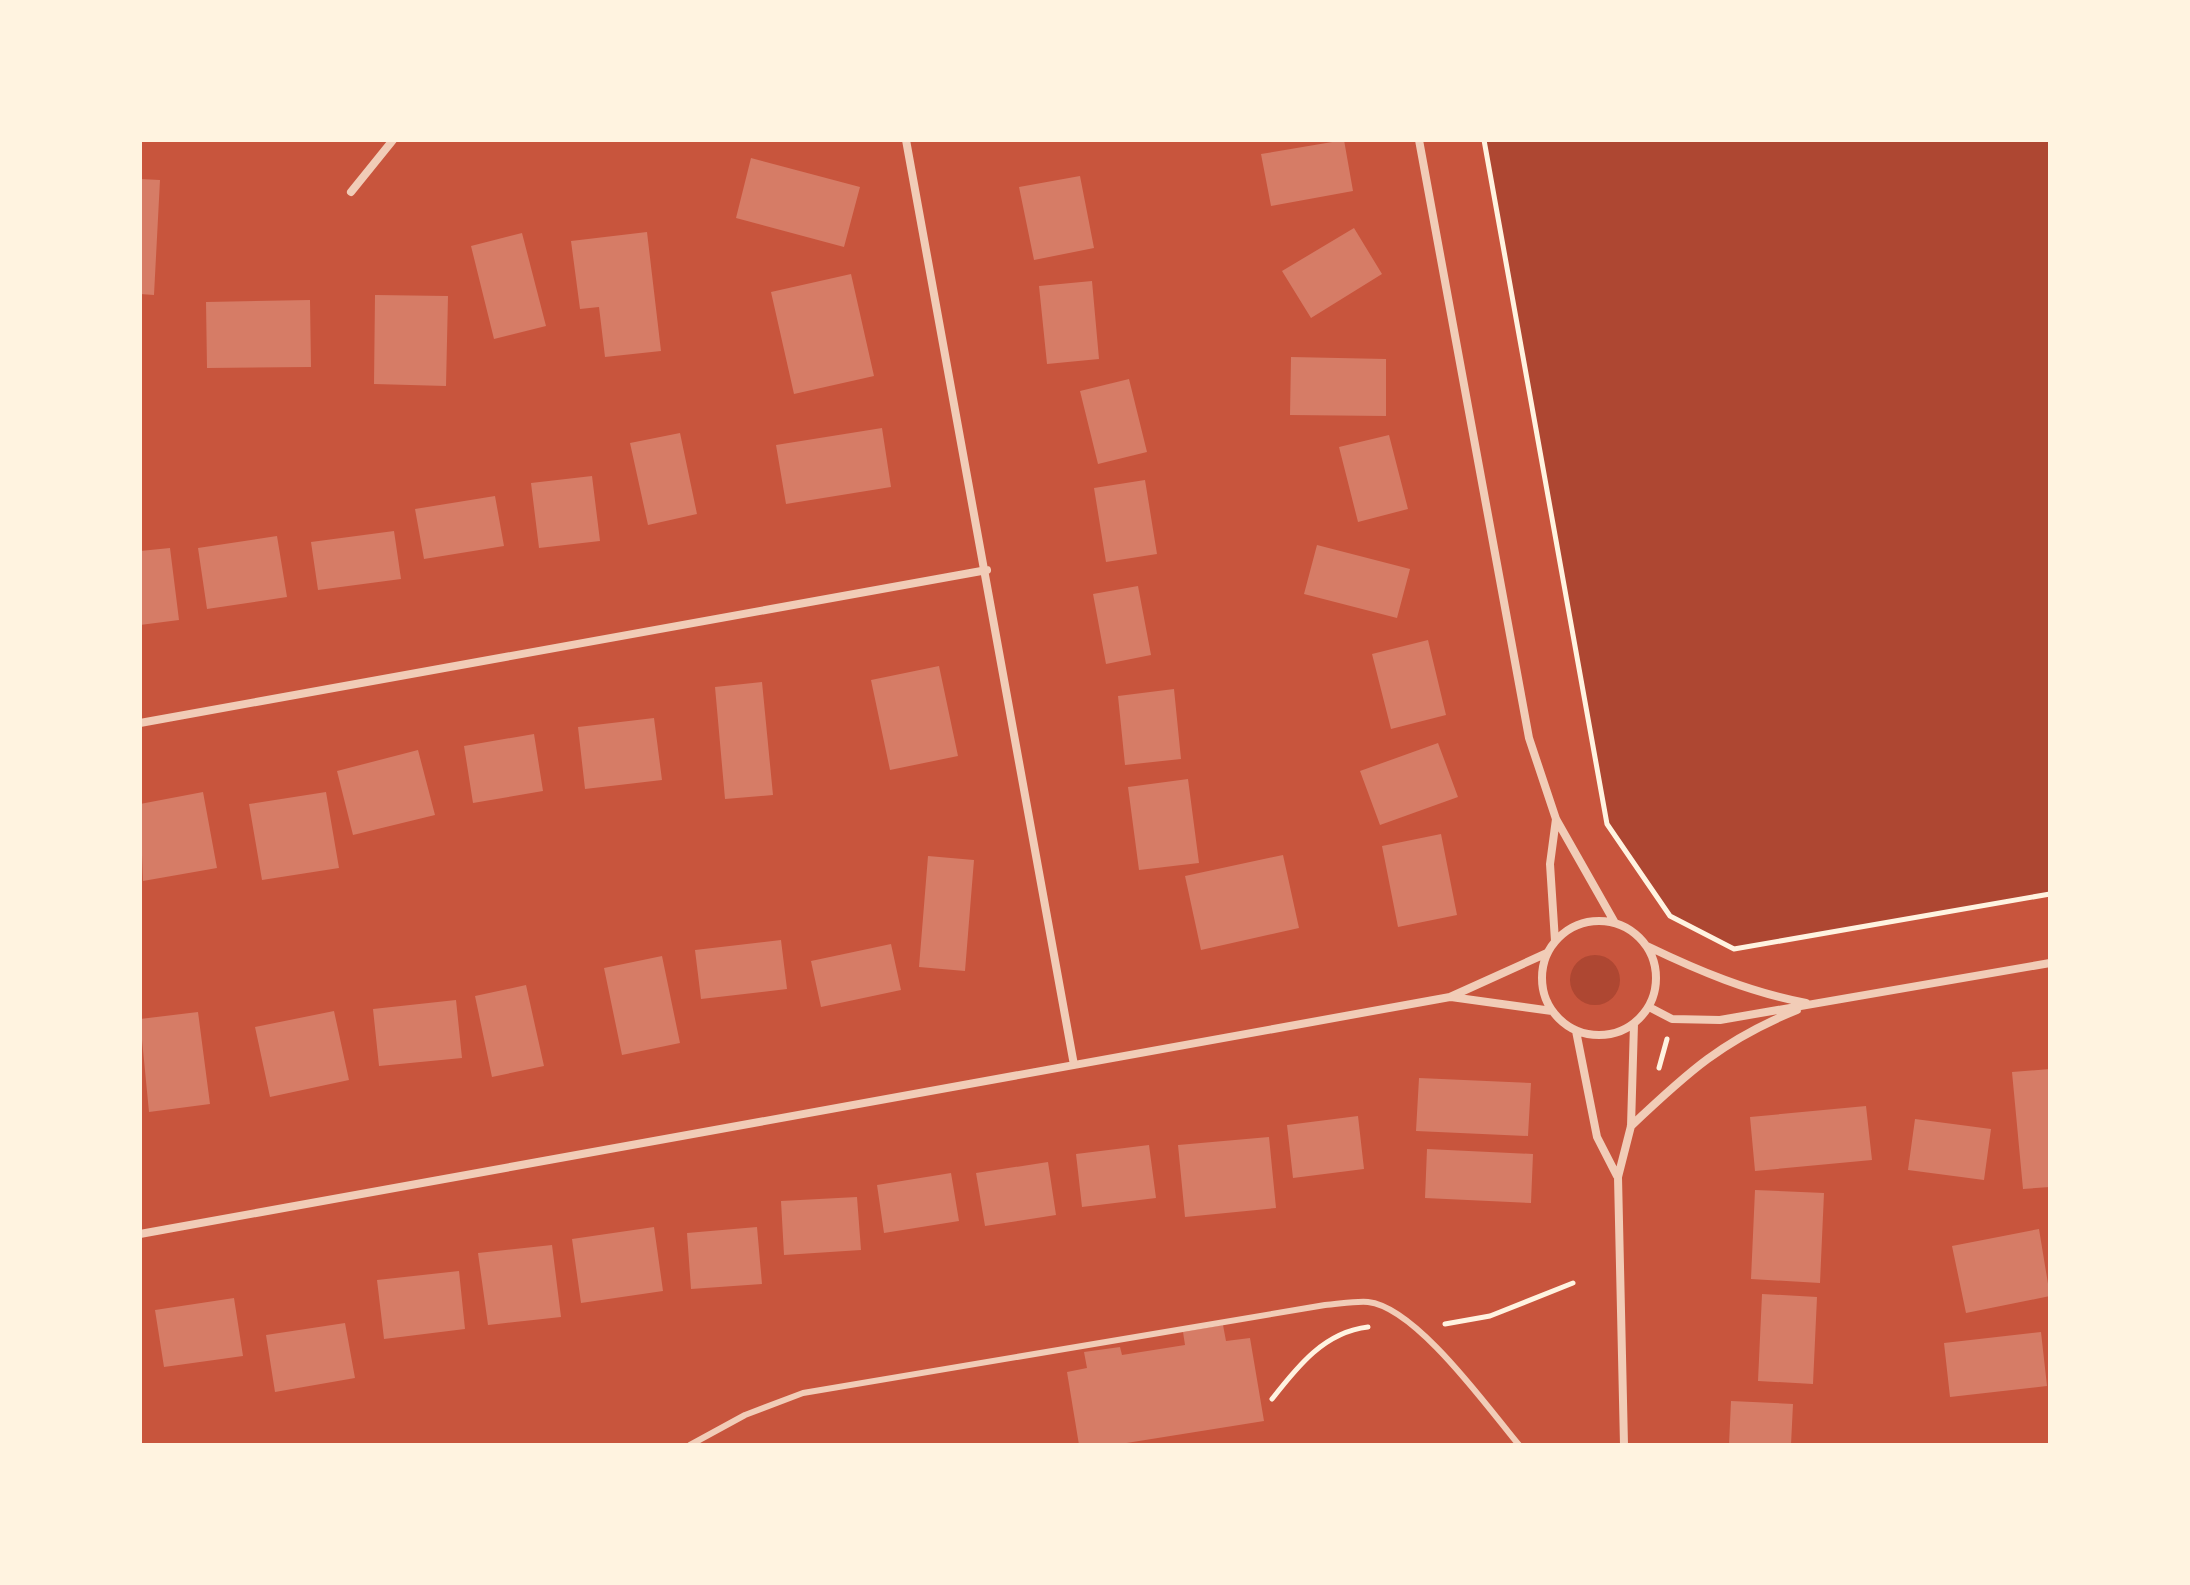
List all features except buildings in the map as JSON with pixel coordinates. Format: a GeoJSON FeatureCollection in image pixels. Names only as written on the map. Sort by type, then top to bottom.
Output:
{"type":"FeatureCollection","features":[{"type":"Feature","properties":{"kind":"street"},"geometry":{"type":"LineString","coordinates":[[351,192],[393,140]]}},
{"type":"Feature","properties":{"kind":"street"},"geometry":{"type":"LineString","coordinates":[[906,140],[987,570],[1074,1065]]}},
{"type":"Feature","properties":{"kind":"street"},"geometry":{"type":"LineString","coordinates":[[1419,140],[1529,738],[1556,819],[1615,923]]}},
{"type":"Feature","properties":{"kind":"street"},"geometry":{"type":"LineString","coordinates":[[140,723],[987,570]]}},
{"type":"Feature","properties":{"kind":"street"},"geometry":{"type":"LineString","coordinates":[[1555,941],[1550,864],[1556,819]]}},
{"type":"Feature","properties":{"kind":"street"},"geometry":{"type":"LineString","coordinates":[[1646,945],[1657,976],[1649,1007],[1634,1024],[1606,1035],[1576,1031],[1552,1011],[1541,981],[1547,953],[1555,941],[1583,923],[1615,923],[1633,931],[1646,945],[1701,972],[1761,994],[1813,1004]]}},
{"type":"Feature","properties":{"kind":"street"},"geometry":{"type":"LineString","coordinates":[[140,1234],[1450,997],[1547,953]]}},
{"type":"Feature","properties":{"kind":"street"},"geometry":{"type":"LineString","coordinates":[[1649,1007],[1672,1019],[1720,1020],[2050,963]]}},
{"type":"Feature","properties":{"kind":"street"},"geometry":{"type":"LineString","coordinates":[[1450,997],[1552,1011]]}},
{"type":"Feature","properties":{"kind":"street"},"geometry":{"type":"LineString","coordinates":[[1631,1126],[1692,1069],[1748,1030],[1813,1004]]}},
{"type":"Feature","properties":{"kind":"street"},"geometry":{"type":"LineString","coordinates":[[1624,1445],[1618,1177],[1631,1126],[1634,1024]]}},
{"type":"Feature","properties":{"kind":"street"},"geometry":{"type":"LineString","coordinates":[[1576,1031],[1597,1137],[1618,1177]]}},
{"type":"Feature","properties":{"kind":"lane"},"geometry":{"type":"LineString","coordinates":[[690,1445],[745,1415],[803,1393],[1325,1305],[1370,1302],[1398,1314],[1441,1352],[1519,1445]]}},
{"type":"Feature","properties":{"kind":"path"},"geometry":{"type":"LineString","coordinates":[[1484,140],[1607,824],[1670,916],[1734,949],[2050,894]]}},
{"type":"Feature","properties":{"kind":"path"},"geometry":{"type":"LineString","coordinates":[[1657,1076],[1668,1033]]}},
{"type":"Feature","properties":{"kind":"shaded area"},"geometry":{"type":"Polygon","coordinates":[[[1484,140],[2050,140],[2050,894],[1734,949],[1670,916],[1607,824],[1484,140]]]}},
{"type":"Feature","properties":{"kind":"shaded area"},"geometry":{"type":"Polygon","coordinates":[[[1595,955],[1612,963],[1620,980],[1612,997],[1595,1005],[1578,997],[1570,980],[1578,963],[1595,955]]]}}]}
